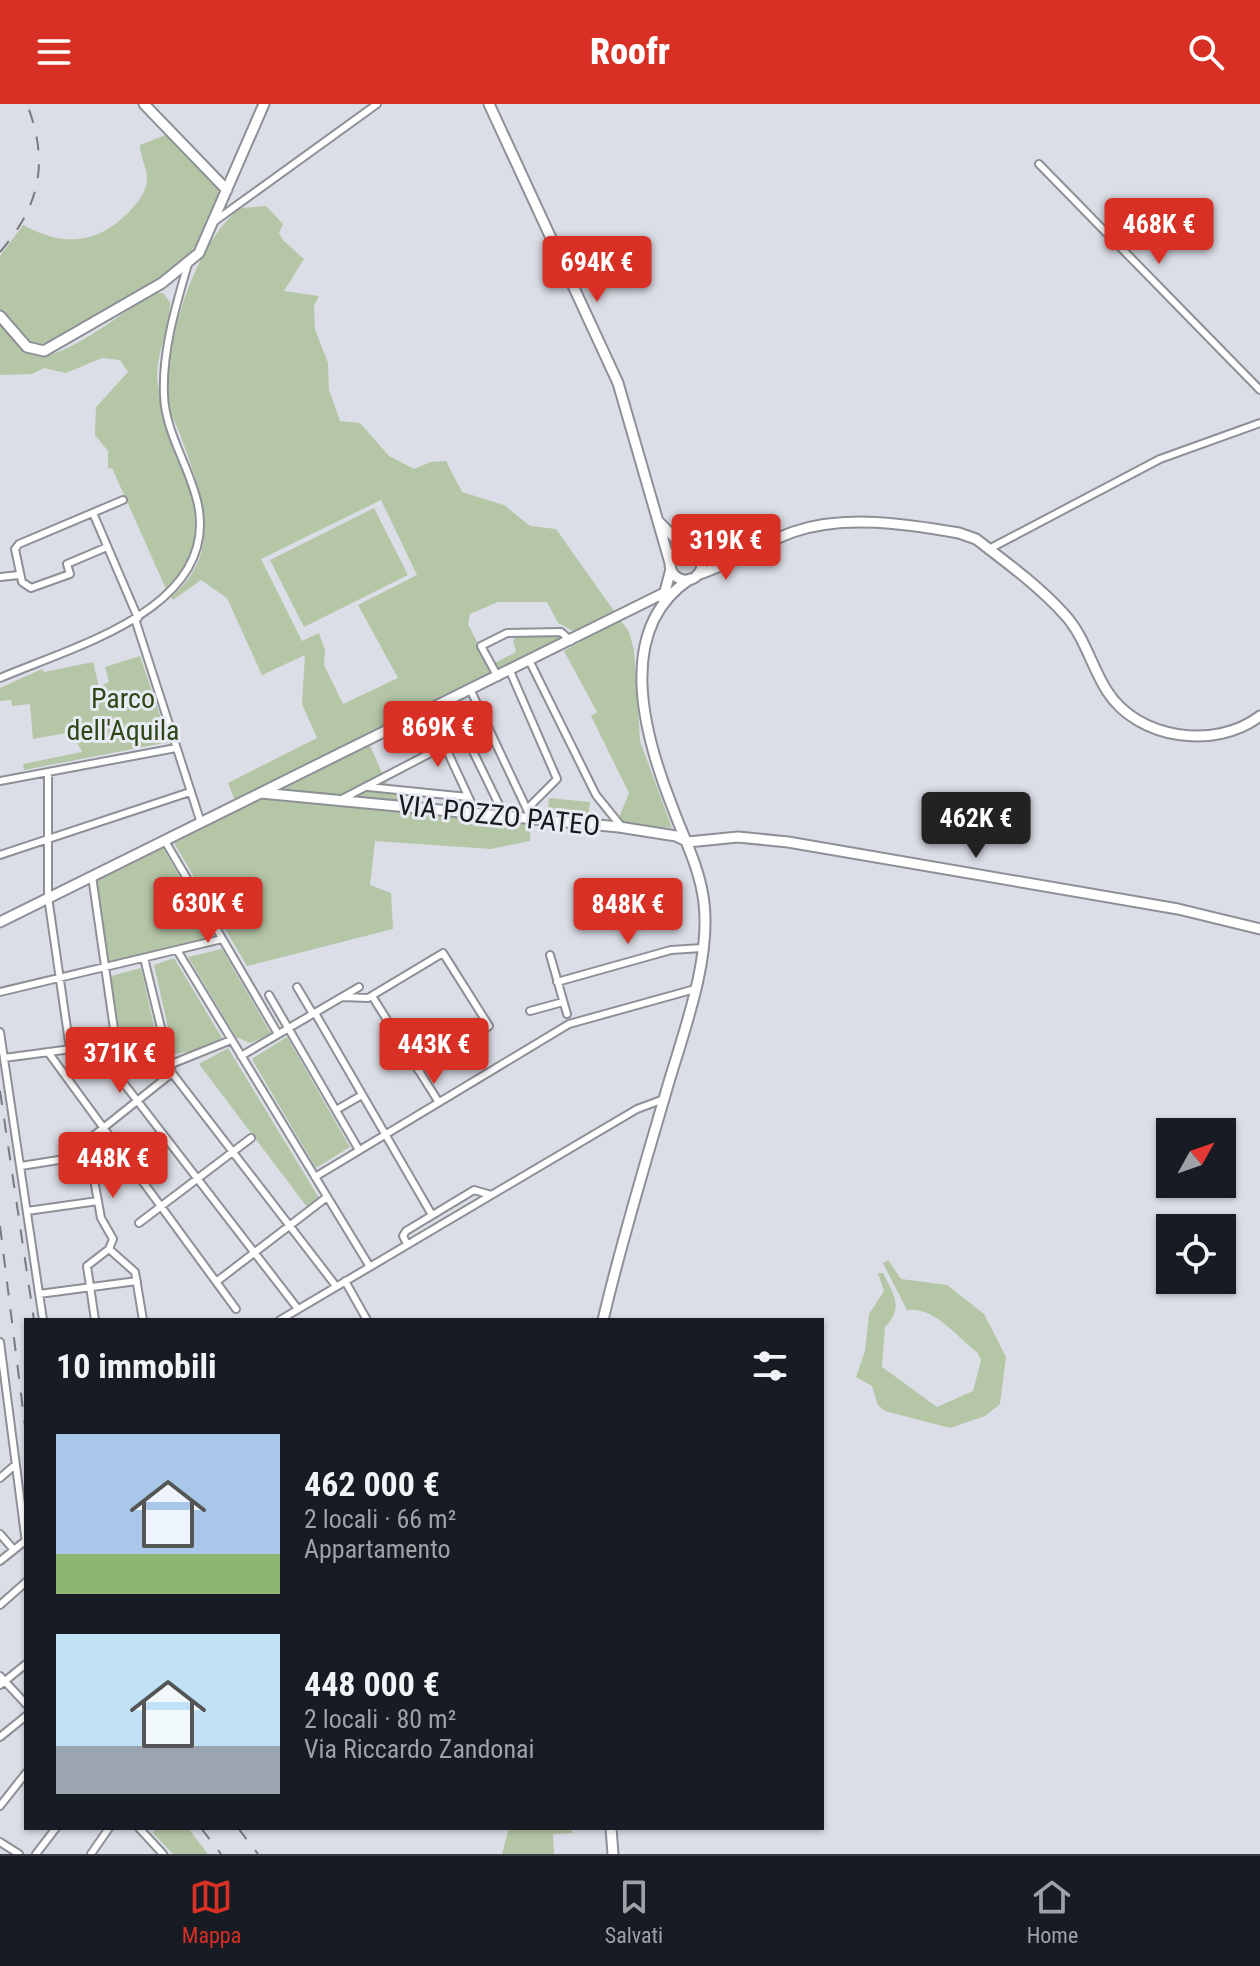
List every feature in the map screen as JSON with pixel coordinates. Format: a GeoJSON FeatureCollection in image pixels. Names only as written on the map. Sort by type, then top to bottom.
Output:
{"type":"FeatureCollection","features":[{"type":"Feature","properties":{"kind":"street"},"geometry":{"type":"LineString","coordinates":[[144,104],[227,190]]}},
{"type":"Feature","properties":{"kind":"street"},"geometry":{"type":"LineString","coordinates":[[0,316],[27,347],[44,351],[188,264],[206,242],[264,104]]}},
{"type":"Feature","properties":{"kind":"street"},"geometry":{"type":"LineString","coordinates":[[215,221],[377,104]]}},
{"type":"Feature","properties":{"kind":"street"},"geometry":{"type":"LineString","coordinates":[[489,104],[618,383],[671,566],[676,576],[694,577]]}},
{"type":"Feature","properties":{"kind":"street"},"geometry":{"type":"LineString","coordinates":[[1039,164],[1260,390]]}},
{"type":"Feature","properties":{"kind":"street"},"geometry":{"type":"LineString","coordinates":[[0,678],[136,619],[165,598],[182,578],[196,547],[200,519],[163,394],[172,320],[188,264]]}},
{"type":"Feature","properties":{"kind":"street"},"geometry":{"type":"LineString","coordinates":[[989,549],[1160,459],[1260,423]]}},
{"type":"Feature","properties":{"kind":"street"},"geometry":{"type":"LineString","coordinates":[[107,547],[67,564],[70,574],[34,588],[24,585],[19,575],[17,545],[123,500]]}},
{"type":"Feature","properties":{"kind":"street"},"geometry":{"type":"LineString","coordinates":[[93,513],[136,619],[201,823]]}},
{"type":"Feature","properties":{"kind":"street"},"geometry":{"type":"LineString","coordinates":[[658,520],[685,548],[699,554],[742,556]]}},
{"type":"Feature","properties":{"kind":"street"},"geometry":{"type":"LineString","coordinates":[[0,922],[663,598],[694,577],[793,532],[845,522],[959,533],[976,539],[1065,615],[1107,691],[1134,717],[1175,734],[1212,736],[1244,727],[1260,716]]}},
{"type":"Feature","properties":{"kind":"street"},"geometry":{"type":"LineString","coordinates":[[604,1318],[695,989],[702,948],[704,903],[688,842],[658,762],[644,691],[643,646],[663,598],[676,551],[685,548]]}},
{"type":"Feature","properties":{"kind":"street"},"geometry":{"type":"LineString","coordinates":[[694,577],[702,563],[699,554]]}},
{"type":"Feature","properties":{"kind":"street"},"geometry":{"type":"LineString","coordinates":[[0,577],[19,575]]}},
{"type":"Feature","properties":{"kind":"street"},"geometry":{"type":"LineString","coordinates":[[498,677],[481,646],[504,634],[561,632],[571,641]]}},
{"type":"Feature","properties":{"kind":"street"},"geometry":{"type":"LineString","coordinates":[[530,662],[596,795],[622,827]]}},
{"type":"Feature","properties":{"kind":"street"},"geometry":{"type":"LineString","coordinates":[[471,691],[529,814],[557,779],[510,671]]}},
{"type":"Feature","properties":{"kind":"street"},"geometry":{"type":"LineString","coordinates":[[449,702],[504,815]]}},
{"type":"Feature","properties":{"kind":"street"},"geometry":{"type":"LineString","coordinates":[[429,712],[476,813]]}},
{"type":"Feature","properties":{"kind":"street"},"geometry":{"type":"LineString","coordinates":[[342,799],[444,746]]}},
{"type":"Feature","properties":{"kind":"street"},"geometry":{"type":"LineString","coordinates":[[0,781],[176,748]]}},
{"type":"Feature","properties":{"kind":"street"},"geometry":{"type":"LineString","coordinates":[[48,772],[48,897],[70,1049]]}},
{"type":"Feature","properties":{"kind":"street","name":"VIA POZZO PATEO"},"geometry":{"type":"LineString","coordinates":[[366,786],[468,797]]}},
{"type":"Feature","properties":{"kind":"street"},"geometry":{"type":"LineString","coordinates":[[0,855],[190,792]]}},
{"type":"Feature","properties":{"kind":"street","name":"VIA POZZO PATEO"},"geometry":{"type":"LineString","coordinates":[[261,793],[476,813],[529,814],[676,836],[688,842]]}},
{"type":"Feature","properties":{"kind":"street"},"geometry":{"type":"LineString","coordinates":[[688,842],[738,837],[775,840],[1178,909],[1260,929]]}},
{"type":"Feature","properties":{"kind":"street"},"geometry":{"type":"LineString","coordinates":[[165,841],[278,1034]]}},
{"type":"Feature","properties":{"kind":"street"},"geometry":{"type":"LineString","coordinates":[[4,1058],[116,1043],[92,876]]}},
{"type":"Feature","properties":{"kind":"street"},"geometry":{"type":"LineString","coordinates":[[0,992],[222,939]]}},
{"type":"Feature","properties":{"kind":"street"},"geometry":{"type":"LineString","coordinates":[[557,982],[671,950],[702,948]]}},
{"type":"Feature","properties":{"kind":"street"},"geometry":{"type":"LineString","coordinates":[[177,950],[370,1267]]}},
{"type":"Feature","properties":{"kind":"street"},"geometry":{"type":"LineString","coordinates":[[342,997],[372,996],[443,953],[489,1026],[418,1070]]}},
{"type":"Feature","properties":{"kind":"street"},"geometry":{"type":"LineString","coordinates":[[550,955],[567,1014]]}},
{"type":"Feature","properties":{"kind":"street"},"geometry":{"type":"LineString","coordinates":[[144,958],[172,1073],[336,1286]]}},
{"type":"Feature","properties":{"kind":"street"},"geometry":{"type":"LineString","coordinates":[[297,987],[432,1215]]}},
{"type":"Feature","properties":{"kind":"street"},"geometry":{"type":"LineString","coordinates":[[241,1056],[359,987]]}},
{"type":"Feature","properties":{"kind":"street"},"geometry":{"type":"LineString","coordinates":[[315,1177],[569,1024],[695,989]]}},
{"type":"Feature","properties":{"kind":"street"},"geometry":{"type":"LineString","coordinates":[[269,995],[359,1150]]}},
{"type":"Feature","properties":{"kind":"street"},"geometry":{"type":"LineString","coordinates":[[372,996],[438,1101]]}},
{"type":"Feature","properties":{"kind":"street"},"geometry":{"type":"LineString","coordinates":[[530,1011],[563,1002]]}},
{"type":"Feature","properties":{"kind":"street"},"geometry":{"type":"LineString","coordinates":[[0,1032],[43,1318]]}},
{"type":"Feature","properties":{"kind":"street"},"geometry":{"type":"LineString","coordinates":[[169,1065],[231,1040]]}},
{"type":"Feature","properties":{"kind":"street"},"geometry":{"type":"LineString","coordinates":[[95,1046],[298,1309]]}},
{"type":"Feature","properties":{"kind":"street"},"geometry":{"type":"LineString","coordinates":[[48,1052],[236,1309]]}},
{"type":"Feature","properties":{"kind":"street"},"geometry":{"type":"LineString","coordinates":[[95,1318],[87,1266],[109,1249],[113,1239],[103,1222],[87,1141],[172,1073]]}},
{"type":"Feature","properties":{"kind":"street"},"geometry":{"type":"LineString","coordinates":[[336,1110],[362,1095]]}},
{"type":"Feature","properties":{"kind":"street"},"geometry":{"type":"LineString","coordinates":[[283,1318],[637,1109],[664,1099]]}},
{"type":"Feature","properties":{"kind":"street"},"geometry":{"type":"LineString","coordinates":[[139,1223],[251,1138]]}},
{"type":"Feature","properties":{"kind":"street"},"geometry":{"type":"LineString","coordinates":[[21,1166],[90,1155]]}},
{"type":"Feature","properties":{"kind":"street"},"geometry":{"type":"LineString","coordinates":[[407,1244],[404,1233],[474,1190],[491,1195]]}},
{"type":"Feature","properties":{"kind":"street"},"geometry":{"type":"LineString","coordinates":[[216,1282],[327,1197]]}},
{"type":"Feature","properties":{"kind":"street"},"geometry":{"type":"LineString","coordinates":[[27,1211],[98,1201]]}},
{"type":"Feature","properties":{"kind":"street"},"geometry":{"type":"LineString","coordinates":[[109,1249],[133,1267],[143,1318]]}},
{"type":"Feature","properties":{"kind":"street"},"geometry":{"type":"LineString","coordinates":[[39,1294],[137,1281]]}},
{"type":"Feature","properties":{"kind":"street"},"geometry":{"type":"LineString","coordinates":[[345,1281],[366,1318]]}},
{"type":"Feature","properties":{"kind":"street"},"geometry":{"type":"LineString","coordinates":[[0,1342],[24,1527]]}},
{"type":"Feature","properties":{"kind":"street"},"geometry":{"type":"LineString","coordinates":[[0,1389],[7,1396]]}},
{"type":"Feature","properties":{"kind":"street"},"geometry":{"type":"LineString","coordinates":[[0,1403],[7,1396]]}},
{"type":"Feature","properties":{"kind":"street"},"geometry":{"type":"LineString","coordinates":[[0,1478],[16,1465]]}},
{"type":"Feature","properties":{"kind":"street"},"geometry":{"type":"LineString","coordinates":[[0,1534],[14,1550]]}},
{"type":"Feature","properties":{"kind":"street"},"geometry":{"type":"LineString","coordinates":[[0,1561],[24,1543]]}},
{"type":"Feature","properties":{"kind":"street"},"geometry":{"type":"LineString","coordinates":[[0,1605],[24,1584]]}},
{"type":"Feature","properties":{"kind":"street"},"geometry":{"type":"LineString","coordinates":[[24,1665],[2,1681],[24,1702]]}},
{"type":"Feature","properties":{"kind":"street"},"geometry":{"type":"LineString","coordinates":[[0,1737],[24,1718]]}},
{"type":"Feature","properties":{"kind":"street"},"geometry":{"type":"LineString","coordinates":[[0,1806],[24,1777]]}},
{"type":"Feature","properties":{"kind":"street"},"geometry":{"type":"LineString","coordinates":[[36,1854],[54,1830]]}},
{"type":"Feature","properties":{"kind":"street"},"geometry":{"type":"LineString","coordinates":[[91,1854],[108,1830]]}},
{"type":"Feature","properties":{"kind":"street"},"geometry":{"type":"LineString","coordinates":[[140,1830],[155,1851],[163,1854]]}},
{"type":"Feature","properties":{"kind":"street"},"geometry":{"type":"LineString","coordinates":[[611,1830],[613,1854]]}},
{"type":"Feature","properties":{"kind":"street"},"geometry":{"type":"LineString","coordinates":[[0,1842],[19,1854]]}},
{"type":"Feature","properties":{"kind":"green space"},"geometry":{"type":"Polygon","coordinates":[[[168,134],[221,192],[203,237],[176,269],[54,345],[36,344],[22,337],[0,310],[0,256],[23,225],[52,237],[79,239],[117,223],[137,203],[146,186],[147,175],[140,145],[168,134]]]}},
{"type":"Feature","properties":{"kind":"green space"},"geometry":{"type":"Polygon","coordinates":[[[266,206],[283,224],[279,233],[283,240],[304,259],[284,291],[319,296],[314,306],[315,329],[328,363],[329,390],[340,421],[360,423],[389,456],[414,469],[431,462],[446,461],[462,492],[504,505],[530,526],[556,529],[629,632],[634,650],[640,741],[672,828],[621,823],[620,815],[629,793],[591,716],[597,712],[564,651],[580,642],[577,633],[558,623],[547,602],[498,602],[470,614],[468,624],[489,666],[516,652],[513,640],[519,635],[558,635],[561,641],[365,734],[386,782],[408,810],[531,823],[530,841],[491,849],[375,841],[370,885],[391,893],[393,929],[247,966],[174,843],[239,810],[228,783],[317,738],[302,704],[305,655],[262,675],[227,598],[201,580],[173,600],[171,597],[188,579],[199,560],[204,540],[204,519],[195,477],[167,394],[178,321],[196,269],[223,225],[240,208],[266,206]],[[381,500],[261,559],[302,641],[319,633],[325,650],[324,665],[343,704],[398,678],[358,605],[417,575],[381,500]]]}},
{"type":"Feature","properties":{"kind":"green space"},"geometry":{"type":"Polygon","coordinates":[[[153,293],[163,293],[170,302],[158,365],[158,386],[190,490],[194,517],[193,543],[184,567],[166,589],[112,468],[108,469],[108,451],[95,435],[96,407],[128,372],[120,360],[102,358],[66,373],[44,368],[32,374],[0,375],[0,323],[26,352],[37,356],[49,355],[80,341],[153,293]]]}},
{"type":"Feature","properties":{"kind":"green space"},"geometry":{"type":"Polygon","coordinates":[[[374,508],[408,575],[304,627],[270,560],[374,508]]]}},
{"type":"Feature","properties":{"kind":"green space","name":"Parco dell'Aquila"},"geometry":{"type":"Polygon","coordinates":[[[140,656],[169,742],[24,770],[23,764],[82,752],[72,732],[33,739],[30,704],[12,706],[11,700],[0,701],[0,688],[42,669],[44,672],[93,662],[99,687],[109,682],[105,667],[140,656]]]}},
{"type":"Feature","properties":{"kind":"green space"},"geometry":{"type":"Polygon","coordinates":[[[549,798],[590,802],[588,819],[547,815],[549,798]]]}},
{"type":"Feature","properties":{"kind":"green space"},"geometry":{"type":"Polygon","coordinates":[[[163,848],[214,936],[109,961],[96,881],[163,848]]]}},
{"type":"Feature","properties":{"kind":"green space"},"geometry":{"type":"Polygon","coordinates":[[[222,949],[271,1034],[250,1043],[236,1037],[188,957],[222,949]]]}},
{"type":"Feature","properties":{"kind":"green space"},"geometry":{"type":"Polygon","coordinates":[[[174,958],[222,1038],[189,1052],[174,1054],[154,965],[174,958]]]}},
{"type":"Feature","properties":{"kind":"green space"},"geometry":{"type":"Polygon","coordinates":[[[141,968],[155,1030],[153,1040],[121,1042],[111,976],[141,968]]]}},
{"type":"Feature","properties":{"kind":"green space"},"geometry":{"type":"Polygon","coordinates":[[[287,1037],[350,1147],[316,1168],[253,1061],[253,1058],[287,1037]]]}},
{"type":"Feature","properties":{"kind":"green space"},"geometry":{"type":"Polygon","coordinates":[[[228,1048],[319,1198],[307,1207],[199,1064],[228,1048]]]}},
{"type":"Feature","properties":{"kind":"green space"},"geometry":{"type":"Polygon","coordinates":[[[888,1260],[901,1279],[947,1285],[984,1314],[1006,1357],[1000,1404],[985,1416],[950,1428],[885,1411],[878,1405],[872,1386],[856,1377],[865,1351],[869,1314],[884,1291],[878,1273],[883,1273],[896,1307],[885,1327],[882,1367],[937,1407],[973,1391],[981,1360],[977,1352],[936,1318],[917,1310],[907,1310],[883,1263],[888,1260]]]}},
{"type":"Feature","properties":{"kind":"green space"},"geometry":{"type":"Polygon","coordinates":[[[155,1830],[190,1830],[208,1854],[173,1854],[153,1833],[155,1830]]]}},
{"type":"Feature","properties":{"kind":"green space"},"geometry":{"type":"Polygon","coordinates":[[[508,1830],[572,1830],[572,1833],[553,1834],[554,1854],[502,1854],[508,1830]]]}},
{"type":"Feature","properties":{"kind":"railway"},"geometry":{"type":"LineString","coordinates":[[0,252],[25,217],[37,182],[38,145],[27,104]]}},
{"type":"Feature","properties":{"kind":"railway"},"geometry":{"type":"LineString","coordinates":[[0,1091],[34,1318]]}},
{"type":"Feature","properties":{"kind":"railway"},"geometry":{"type":"LineString","coordinates":[[0,1226],[24,1418]]}},
{"type":"Feature","properties":{"kind":"railway"},"geometry":{"type":"LineString","coordinates":[[203,1830],[221,1854]]}},
{"type":"Feature","properties":{"kind":"railway"},"geometry":{"type":"LineString","coordinates":[[240,1830],[258,1854]]}}]}
